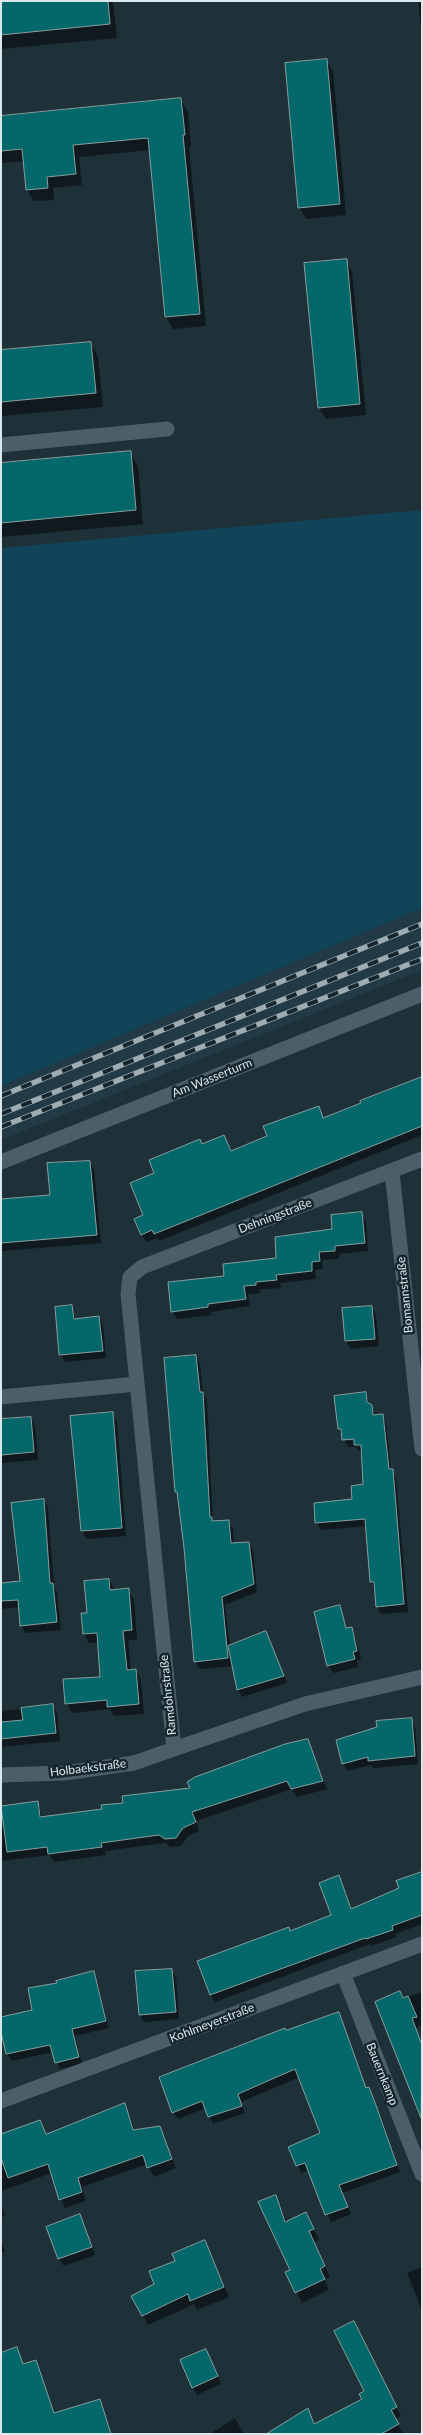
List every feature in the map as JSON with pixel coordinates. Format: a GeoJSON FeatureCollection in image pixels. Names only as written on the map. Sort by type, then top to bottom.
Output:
{"type":"FeatureCollection","features":[{"type":"Feature","properties":{"kind":"street"},"geometry":{"type":"LineString","coordinates":[[1,445],[167,429]]}},
{"type":"Feature","properties":{"kind":"street","name":"Am Wasserturm"},"geometry":{"type":"LineString","coordinates":[[1,1162],[422,994]]}},
{"type":"Feature","properties":{"kind":"street","name":"Dehningstraße"},"geometry":{"type":"LineString","coordinates":[[130,1277],[142,1267],[422,1159]]}},
{"type":"Feature","properties":{"kind":"street","name":"Bomannstraße"},"geometry":{"type":"LineString","coordinates":[[392,1172],[422,1449]]}},
{"type":"Feature","properties":{"kind":"street","name":"Ramdohrstraße"},"geometry":{"type":"LineString","coordinates":[[130,1277],[128,1294],[136,1384],[174,1750],[305,1704],[422,1677]]}},
{"type":"Feature","properties":{"kind":"street"},"geometry":{"type":"LineString","coordinates":[[1,1397],[136,1384]]}},
{"type":"Feature","properties":{"kind":"street","name":"Holbaekstraße"},"geometry":{"type":"LineString","coordinates":[[1,1776],[65,1773],[124,1764],[174,1750]]}},
{"type":"Feature","properties":{"kind":"street","name":"Kohlmeyerstraße"},"geometry":{"type":"LineString","coordinates":[[1,2101],[422,1944]]}},
{"type":"Feature","properties":{"kind":"street","name":"Bauernkamp"},"geometry":{"type":"LineString","coordinates":[[343,1974],[422,2174]]}},
{"type":"Feature","properties":{"kind":"shaded area"},"geometry":{"type":"Polygon","coordinates":[[[422,510],[422,908],[1,1086],[1,548],[422,510]]]}},
{"type":"Feature","properties":{"kind":"shaded area"},"geometry":{"type":"Polygon","coordinates":[[[422,908],[422,970],[1,1140],[1,1086],[422,908]]]}},
{"type":"Feature","properties":{"kind":"building"},"geometry":{"type":"Polygon","coordinates":[[[1,1],[108,1],[110,24],[1,35],[1,1]]]}},
{"type":"Feature","properties":{"kind":"building"},"geometry":{"type":"Polygon","coordinates":[[[327,59],[340,204],[298,208],[285,63],[327,59]]]}},
{"type":"Feature","properties":{"kind":"building"},"geometry":{"type":"Polygon","coordinates":[[[181,98],[200,314],[165,317],[148,138],[73,145],[76,174],[47,177],[48,188],[26,190],[22,149],[1,151],[1,116],[181,98]]]}},
{"type":"Feature","properties":{"kind":"building"},"geometry":{"type":"Polygon","coordinates":[[[347,259],[360,404],[318,408],[304,263],[347,259]]]}},
{"type":"Feature","properties":{"kind":"building"},"geometry":{"type":"Polygon","coordinates":[[[91,342],[96,393],[1,402],[1,350],[91,342]]]}},
{"type":"Feature","properties":{"kind":"building"},"geometry":{"type":"Polygon","coordinates":[[[131,451],[136,510],[1,523],[1,463],[131,451]]]}},
{"type":"Feature","properties":{"kind":"building"},"geometry":{"type":"Polygon","coordinates":[[[422,1077],[422,1126],[154,1234],[152,1230],[141,1235],[134,1219],[143,1215],[130,1183],[154,1173],[149,1160],[200,1139],[202,1144],[224,1135],[231,1151],[267,1136],[263,1126],[319,1106],[323,1118],[361,1103],[360,1101],[422,1077]]]}},
{"type":"Feature","properties":{"kind":"building"},"geometry":{"type":"Polygon","coordinates":[[[90,1161],[97,1235],[1,1243],[1,1199],[50,1195],[47,1163],[90,1161]]]}},
{"type":"Feature","properties":{"kind":"building"},"geometry":{"type":"Polygon","coordinates":[[[362,1212],[365,1243],[335,1246],[335,1251],[319,1252],[320,1261],[312,1262],[312,1271],[276,1275],[277,1280],[256,1282],[256,1285],[244,1286],[246,1299],[208,1304],[208,1307],[171,1312],[168,1282],[224,1276],[223,1264],[276,1258],[275,1237],[332,1229],[331,1215],[362,1212]]]}},
{"type":"Feature","properties":{"kind":"building"},"geometry":{"type":"Polygon","coordinates":[[[72,1305],[74,1319],[99,1316],[103,1351],[59,1355],[55,1307],[72,1305]]]}},
{"type":"Feature","properties":{"kind":"building"},"geometry":{"type":"Polygon","coordinates":[[[372,1306],[375,1339],[345,1341],[342,1308],[372,1306]]]}},
{"type":"Feature","properties":{"kind":"building"},"geometry":{"type":"Polygon","coordinates":[[[196,1355],[200,1392],[203,1392],[210,1517],[212,1517],[212,1521],[229,1520],[231,1543],[249,1542],[254,1584],[222,1597],[228,1658],[194,1662],[184,1548],[177,1492],[175,1492],[164,1358],[196,1355]]]}},
{"type":"Feature","properties":{"kind":"building"},"geometry":{"type":"Polygon","coordinates":[[[366,1392],[367,1402],[372,1405],[373,1415],[383,1414],[389,1469],[393,1469],[404,1604],[376,1607],[374,1582],[370,1582],[365,1519],[315,1523],[314,1503],[352,1499],[351,1486],[363,1484],[361,1445],[354,1445],[354,1439],[342,1440],[341,1429],[338,1429],[334,1396],[366,1392]]]}},
{"type":"Feature","properties":{"kind":"building"},"geometry":{"type":"Polygon","coordinates":[[[113,1412],[122,1528],[81,1531],[70,1416],[113,1412]]]}},
{"type":"Feature","properties":{"kind":"building"},"geometry":{"type":"Polygon","coordinates":[[[31,1417],[34,1452],[1,1455],[1,1419],[31,1417]]]}},
{"type":"Feature","properties":{"kind":"building"},"geometry":{"type":"Polygon","coordinates":[[[44,1499],[50,1583],[53,1583],[57,1622],[20,1626],[18,1600],[1,1601],[1,1583],[20,1581],[11,1503],[44,1499]]]}},
{"type":"Feature","properties":{"kind":"building"},"geometry":{"type":"Polygon","coordinates":[[[109,1579],[110,1590],[129,1588],[132,1630],[123,1631],[127,1670],[136,1669],[139,1704],[107,1707],[107,1700],[65,1704],[63,1679],[100,1677],[97,1633],[83,1634],[81,1613],[87,1613],[84,1581],[109,1579]]]}},
{"type":"Feature","properties":{"kind":"building"},"geometry":{"type":"Polygon","coordinates":[[[340,1605],[346,1628],[352,1627],[357,1651],[353,1652],[355,1659],[327,1666],[314,1612],[340,1605]]]}},
{"type":"Feature","properties":{"kind":"building"},"geometry":{"type":"Polygon","coordinates":[[[266,1631],[284,1676],[237,1690],[228,1646],[266,1631]]]}},
{"type":"Feature","properties":{"kind":"building"},"geometry":{"type":"Polygon","coordinates":[[[53,1704],[56,1733],[1,1739],[1,1722],[23,1720],[21,1708],[53,1704]]]}},
{"type":"Feature","properties":{"kind":"building"},"geometry":{"type":"Polygon","coordinates":[[[412,1718],[415,1756],[368,1761],[368,1757],[342,1764],[336,1740],[377,1727],[376,1721],[412,1718]]]}},
{"type":"Feature","properties":{"kind":"building"},"geometry":{"type":"Polygon","coordinates":[[[308,1739],[323,1781],[291,1789],[287,1781],[192,1812],[196,1822],[183,1828],[176,1838],[165,1839],[159,1835],[101,1843],[102,1847],[48,1854],[47,1847],[7,1852],[1,1806],[38,1801],[40,1817],[102,1809],[101,1805],[123,1803],[122,1796],[190,1788],[187,1782],[195,1777],[285,1744],[308,1739]]]}},
{"type":"Feature","properties":{"kind":"building"},"geometry":{"type":"Polygon","coordinates":[[[422,1872],[422,1915],[392,1926],[393,1930],[365,1938],[210,1995],[197,1961],[289,1927],[290,1931],[331,1915],[319,1883],[339,1875],[351,1909],[399,1888],[396,1881],[422,1872]]]}},
{"type":"Feature","properties":{"kind":"building"},"geometry":{"type":"Polygon","coordinates":[[[172,1969],[176,2012],[139,2015],[135,1971],[172,1969]]]}},
{"type":"Feature","properties":{"kind":"building"},"geometry":{"type":"Polygon","coordinates":[[[94,1971],[106,2021],[72,2029],[79,2057],[55,2063],[50,2045],[6,2054],[1,2032],[1,2017],[32,2010],[28,1988],[57,1983],[56,1981],[94,1971]]]}},
{"type":"Feature","properties":{"kind":"building"},"geometry":{"type":"Polygon","coordinates":[[[400,1991],[403,1998],[408,1996],[417,2017],[412,2018],[422,2045],[421,2118],[375,2002],[400,1991]]]}},
{"type":"Feature","properties":{"kind":"building"},"geometry":{"type":"Polygon","coordinates":[[[339,2012],[366,2088],[369,2087],[397,2165],[339,2185],[348,2207],[325,2215],[305,2163],[296,2166],[288,2147],[320,2133],[295,2069],[238,2094],[242,2106],[208,2117],[202,2101],[172,2113],[159,2077],[285,2028],[286,2030],[339,2012]]]}},
{"type":"Feature","properties":{"kind":"building"},"geometry":{"type":"Polygon","coordinates":[[[125,2103],[133,2130],[160,2126],[172,2159],[147,2168],[143,2155],[78,2178],[82,2192],[59,2200],[48,2164],[8,2178],[1,2158],[1,2134],[40,2120],[46,2134],[125,2103]]]}},
{"type":"Feature","properties":{"kind":"building"},"geometry":{"type":"Polygon","coordinates":[[[276,2195],[285,2222],[306,2212],[314,2229],[309,2231],[325,2266],[320,2269],[325,2279],[295,2293],[285,2272],[290,2270],[258,2202],[276,2195]]]}},
{"type":"Feature","properties":{"kind":"building"},"geometry":{"type":"Polygon","coordinates":[[[80,2214],[92,2247],[58,2259],[46,2227],[80,2214]]]}},
{"type":"Feature","properties":{"kind":"building"},"geometry":{"type":"Polygon","coordinates":[[[205,2240],[224,2287],[190,2301],[188,2294],[142,2316],[131,2296],[154,2284],[149,2271],[175,2261],[172,2254],[205,2240]]]}},
{"type":"Feature","properties":{"kind":"building"},"geometry":{"type":"Polygon","coordinates":[[[354,2321],[397,2407],[391,2410],[399,2424],[381,2434],[266,2434],[308,2408],[314,2424],[362,2399],[359,2394],[364,2391],[334,2331],[354,2321]]]}},
{"type":"Feature","properties":{"kind":"building"},"geometry":{"type":"Polygon","coordinates":[[[17,2347],[23,2364],[36,2360],[54,2413],[100,2399],[111,2434],[1,2434],[1,2353],[17,2347]]]}},
{"type":"Feature","properties":{"kind":"building"},"geometry":{"type":"Polygon","coordinates":[[[206,2349],[218,2376],[192,2388],[180,2360],[206,2349]]]}},
{"type":"Feature","properties":{"kind":"railway"},"geometry":{"type":"LineString","coordinates":[[1,1096],[422,924]]}},
{"type":"Feature","properties":{"kind":"railway"},"geometry":{"type":"LineString","coordinates":[[1,1114],[422,943]]}},
{"type":"Feature","properties":{"kind":"railway"},"geometry":{"type":"LineString","coordinates":[[1,1127],[422,959]]}}]}
